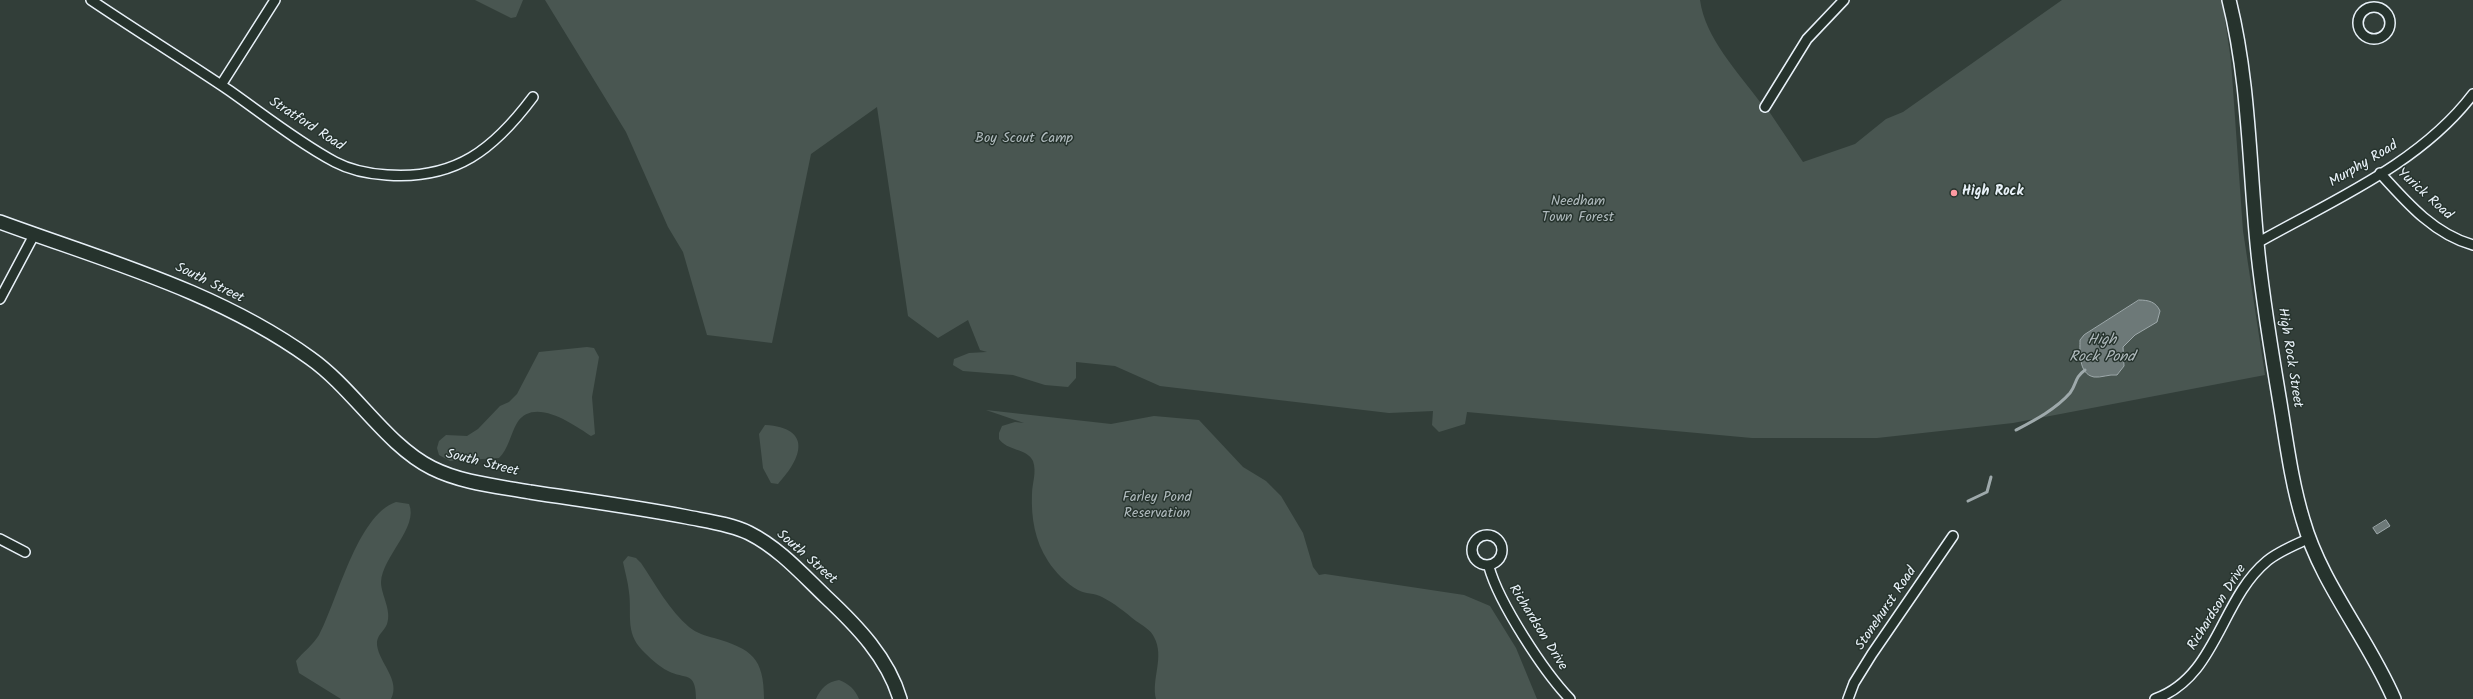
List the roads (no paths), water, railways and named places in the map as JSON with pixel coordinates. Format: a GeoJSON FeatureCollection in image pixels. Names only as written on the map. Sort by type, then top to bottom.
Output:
{"type":"FeatureCollection","features":[{"type":"Feature","properties":{"kind":"street","name":"Stratford Road"},"geometry":{"type":"LineString","coordinates":[[91,0],[336,162],[380,174],[407,177],[437,172],[459,165],[477,156],[505,132],[533,97]]}},
{"type":"Feature","properties":{"kind":"street"},"geometry":{"type":"LineString","coordinates":[[221,85],[275,0]]}},
{"type":"Feature","properties":{"kind":"street"},"geometry":{"type":"LineString","coordinates":[[1765,107],[1807,39],[1844,0]]}},
{"type":"Feature","properties":{"kind":"street","name":"High Rock Street"},"geometry":{"type":"LineString","coordinates":[[2229,0],[2242,62],[2250,141],[2257,243],[2279,398],[2303,521],[2310,538],[2394,699]]}},
{"type":"Feature","properties":{"kind":"street","name":"Murphy Road"},"geometry":{"type":"LineString","coordinates":[[2257,243],[2380,174],[2431,138],[2473,94]]}},
{"type":"Feature","properties":{"kind":"street","name":"Yurick Road"},"geometry":{"type":"LineString","coordinates":[[2380,174],[2401,197],[2436,227],[2453,238],[2473,245]]}},
{"type":"Feature","properties":{"kind":"street","name":"South Street"},"geometry":{"type":"LineString","coordinates":[[0,222],[176,285],[214,302],[262,329],[323,368],[343,386],[408,452],[421,462],[442,472],[494,486],[658,511],[746,532],[774,548],[846,616],[879,654],[900,699]]}},
{"type":"Feature","properties":{"kind":"street"},"geometry":{"type":"LineString","coordinates":[[0,299],[34,235]]}},
{"type":"Feature","properties":{"kind":"street","name":"Stonehurst Road"},"geometry":{"type":"LineString","coordinates":[[1848,699],[1854,683],[1872,654],[1953,536]]}},
{"type":"Feature","properties":{"kind":"street","name":"Richardson Drive"},"geometry":{"type":"LineString","coordinates":[[2155,699],[2168,694],[2204,659],[2243,590],[2266,561],[2288,548],[2310,538]]}},
{"type":"Feature","properties":{"kind":"street"},"geometry":{"type":"LineString","coordinates":[[0,539],[25,552]]}},
{"type":"Feature","properties":{"kind":"street","name":"Richardson Drive"},"geometry":{"type":"LineString","coordinates":[[1489,567],[1495,587],[1547,672],[1570,699]]}},
{"type":"Feature","properties":{"kind":"water","name":"High Rock Pond"},"geometry":{"type":"Polygon","coordinates":[[[2139,300],[2146,300],[2156,305],[2160,311],[2157,322],[2135,335],[2123,347],[2124,366],[2117,375],[2094,377],[2089,375],[2085,372],[2081,362],[2080,340],[2084,335],[2139,300]]]}},
{"type":"Feature","properties":{"kind":"water"},"geometry":{"type":"Polygon","coordinates":[[[2386,520],[2390,526],[2377,534],[2373,528],[2386,520]]]}},
{"type":"Feature","properties":{"kind":"waterway"},"geometry":{"type":"LineString","coordinates":[[2016,430],[2052,409],[2064,399],[2072,390],[2077,378],[2085,370]]}},
{"type":"Feature","properties":{"kind":"waterway"},"geometry":{"type":"LineString","coordinates":[[1968,501],[1987,492],[1991,477]]}},
{"type":"Feature","properties":{"kind":"place","name":"High Rock"},"geometry":{"type":"Point","coordinates":[1954,193]}},
{"type":"Feature","properties":{"kind":"park label","name":"Boy Scout Camp"},"geometry":{"type":"Point","coordinates":[1024,140]}},
{"type":"Feature","properties":{"kind":"park label","name":"Needham Town Forest"},"geometry":{"type":"Point","coordinates":[1578,212]}},
{"type":"Feature","properties":{"kind":"park label","name":"Farley Pond Reservation"},"geometry":{"type":"Point","coordinates":[1157,508]}}]}
